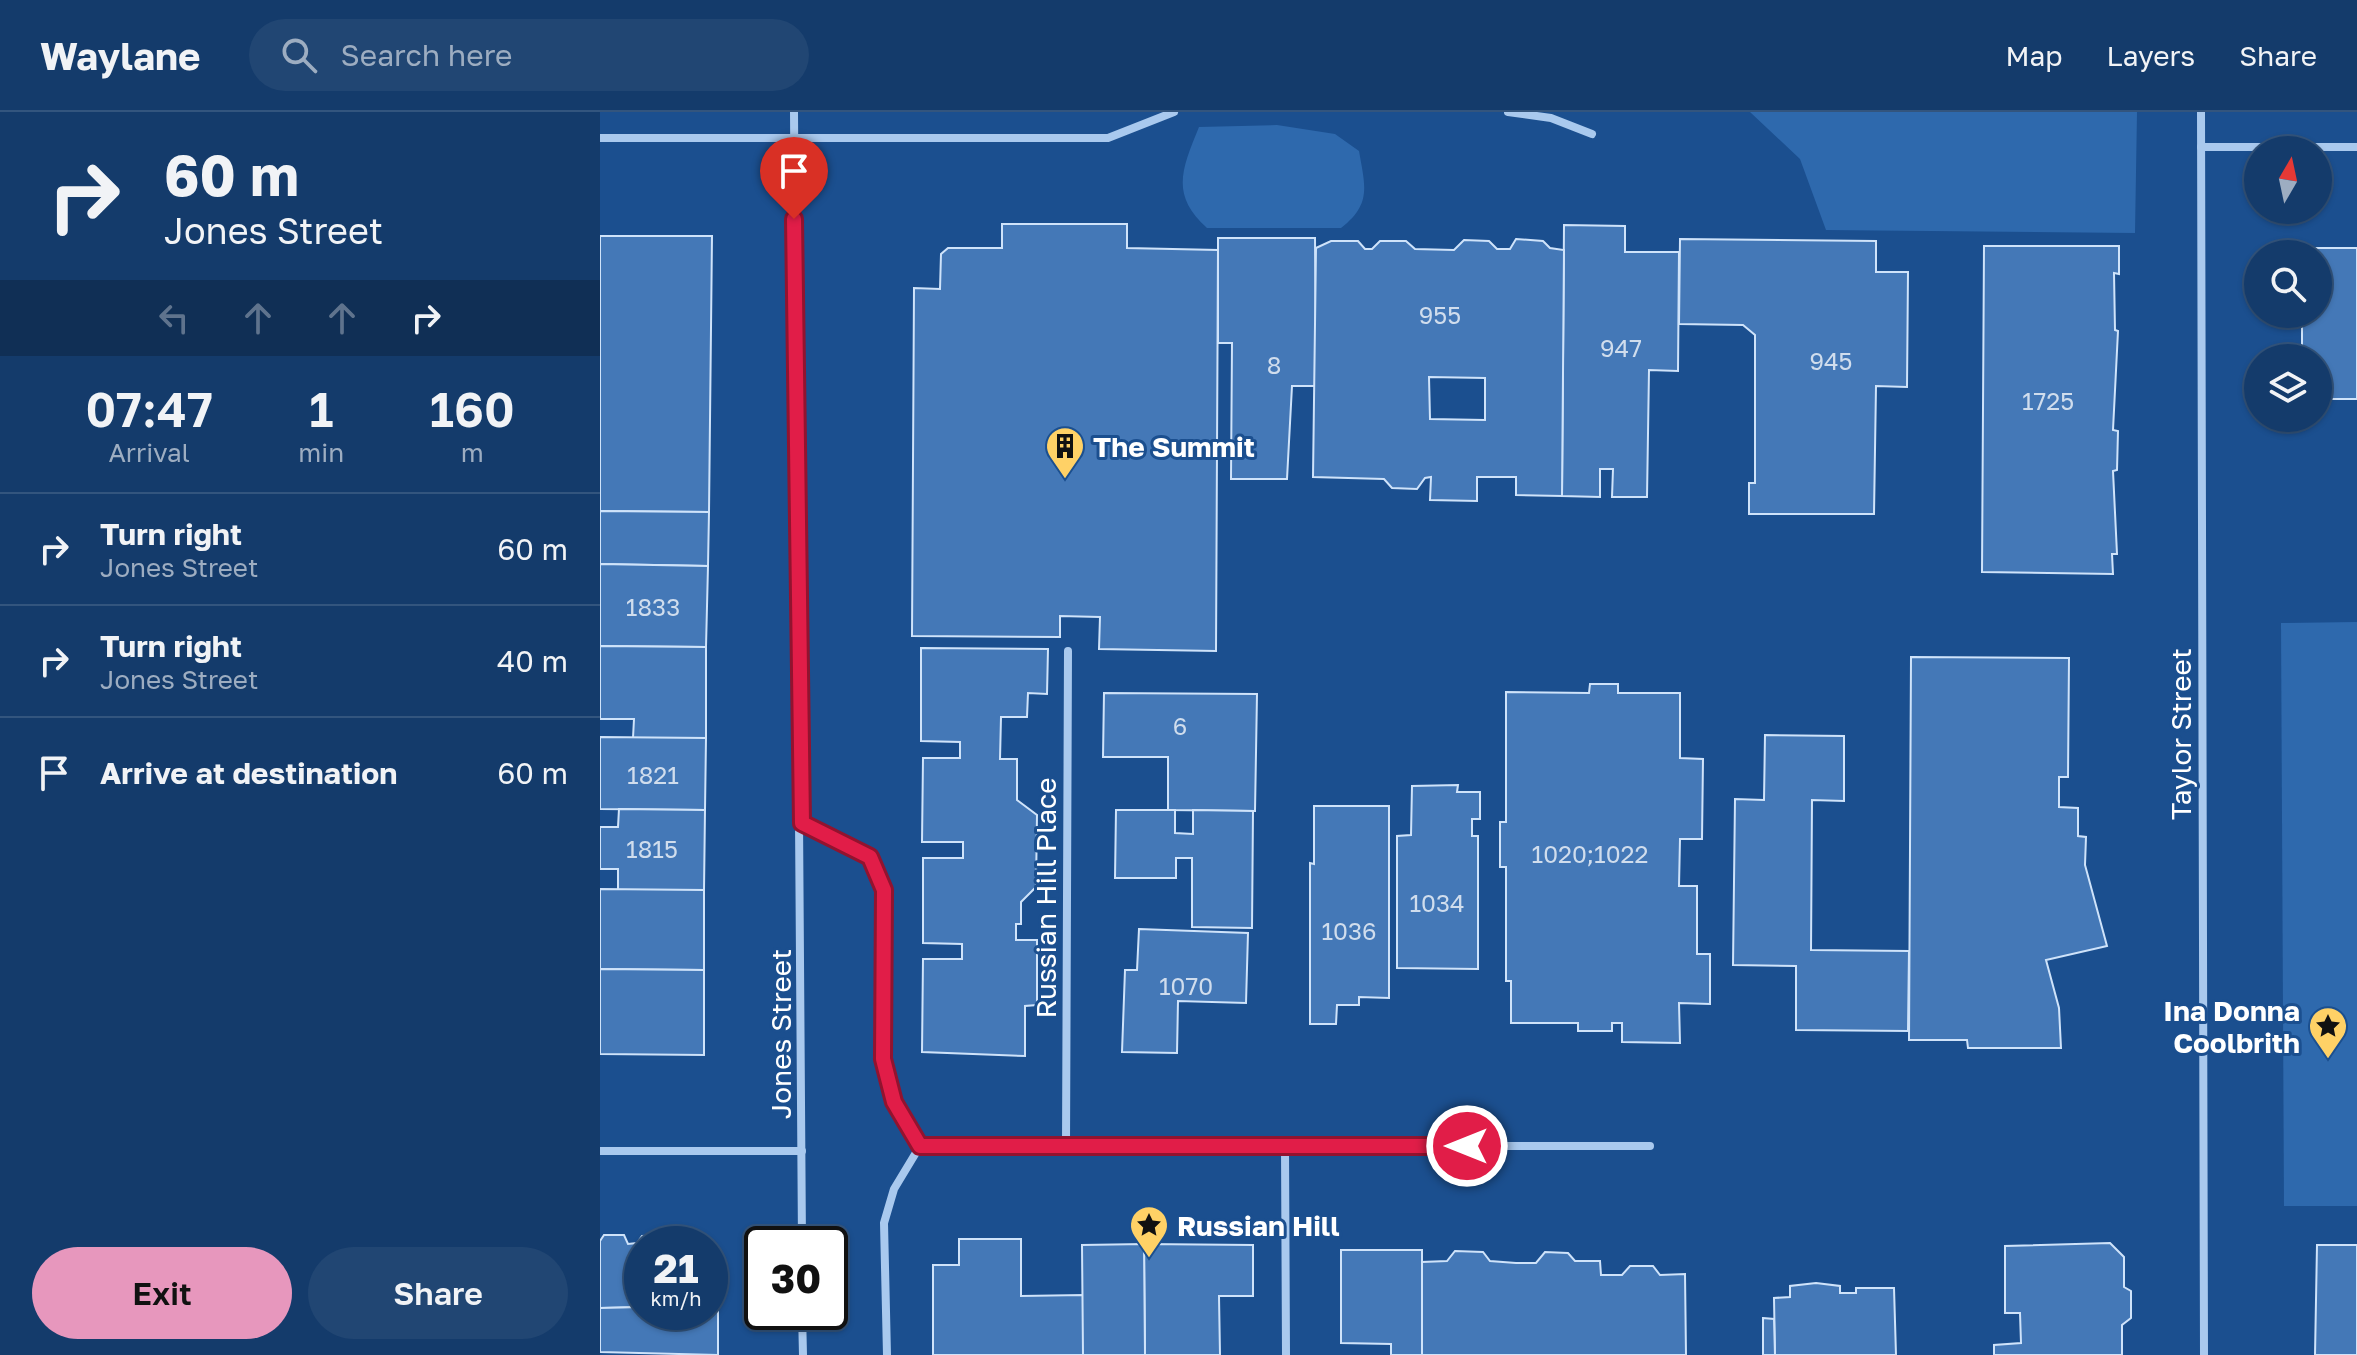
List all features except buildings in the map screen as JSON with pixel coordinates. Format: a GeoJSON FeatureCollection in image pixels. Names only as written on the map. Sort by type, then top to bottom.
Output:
{"type":"FeatureCollection","features":[{"type":"Feature","properties":{"kind":"street","name":"Jones Street"},"geometry":{"type":"LineString","coordinates":[[794,112],[802,823],[802,1226]]}},
{"type":"Feature","properties":{"kind":"street"},"geometry":{"type":"LineString","coordinates":[[600,138],[1108,138],[1174,112]]}},
{"type":"Feature","properties":{"kind":"street"},"geometry":{"type":"LineString","coordinates":[[1508,112],[1551,118],[1592,134]]}},
{"type":"Feature","properties":{"kind":"street","name":"Taylor Street"},"geometry":{"type":"LineString","coordinates":[[2201,112],[2204,1355]]}},
{"type":"Feature","properties":{"kind":"street"},"geometry":{"type":"LineString","coordinates":[[2201,147],[2357,147]]}},
{"type":"Feature","properties":{"kind":"street","name":"Russian Hill Place"},"geometry":{"type":"LineString","coordinates":[[1066,1146],[1068,651]]}},
{"type":"Feature","properties":{"kind":"street"},"geometry":{"type":"LineString","coordinates":[[802,823],[870,857],[884,890],[883,1059],[894,1102],[920,1146]]}},
{"type":"Feature","properties":{"kind":"street"},"geometry":{"type":"LineString","coordinates":[[920,1146],[1650,1146]]}},
{"type":"Feature","properties":{"kind":"street"},"geometry":{"type":"LineString","coordinates":[[887,1355],[884,1223],[894,1189],[920,1146]]}},
{"type":"Feature","properties":{"kind":"street"},"geometry":{"type":"LineString","coordinates":[[1285,1147],[1286,1355]]}},
{"type":"Feature","properties":{"kind":"street"},"geometry":{"type":"LineString","coordinates":[[600,1151],[802,1151]]}},
{"type":"Feature","properties":{"kind":"street"},"geometry":{"type":"LineString","coordinates":[[802,1330],[803,1355]]}},
{"type":"Feature","properties":{"kind":"shaded area"},"geometry":{"type":"Polygon","coordinates":[[[1750,112],[2137,112],[2135,233],[1826,230],[1800,159],[1750,112]]]}},
{"type":"Feature","properties":{"kind":"shaded area"},"geometry":{"type":"Polygon","coordinates":[[[1277,125],[1335,134],[1359,151],[1364,194],[1358,211],[1341,228],[1207,228],[1188,204],[1183,181],[1184,169],[1199,127],[1277,125]]]}},
{"type":"Feature","properties":{"kind":"shaded area"},"geometry":{"type":"Polygon","coordinates":[[[2357,622],[2357,1206],[2284,1206],[2281,623],[2357,622]]]}},
{"type":"Feature","properties":{"kind":"place","name":"The Summit"},"geometry":{"type":"Point","coordinates":[1065,480]}},
{"type":"Feature","properties":{"kind":"place","name":"Ina Donna Coolbrith"},"geometry":{"type":"Point","coordinates":[2328,1060]}},
{"type":"Feature","properties":{"kind":"place","name":"Russian Hill"},"geometry":{"type":"Point","coordinates":[1149,1259]}},
{"type":"Feature","properties":{"kind":"route"},"geometry":{"type":"LineString","coordinates":[[794,219],[802,823],[870,857],[884,890],[883,1059],[894,1102],[920,1146],[1467,1146]]}}]}
